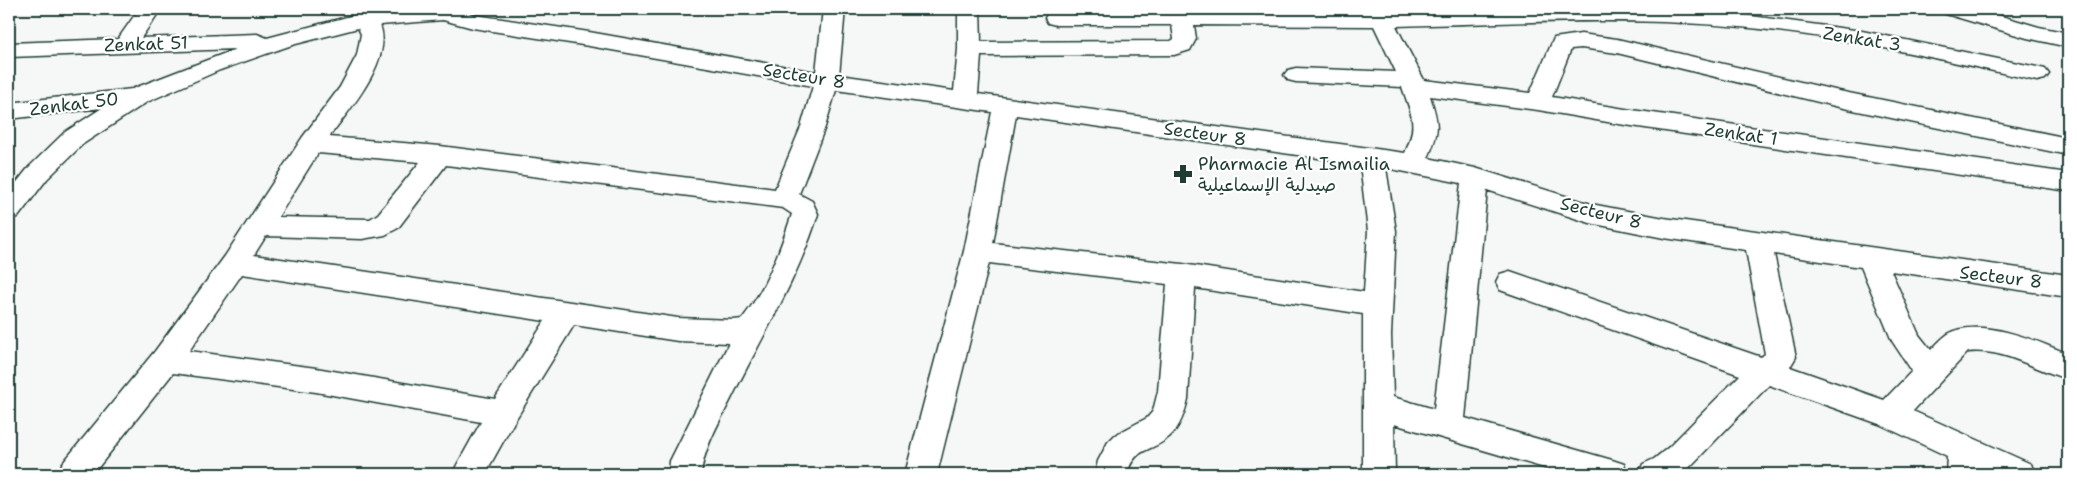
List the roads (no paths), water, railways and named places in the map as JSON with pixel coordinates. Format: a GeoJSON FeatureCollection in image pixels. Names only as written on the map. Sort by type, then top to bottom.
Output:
{"type":"FeatureCollection","features":[{"type":"Feature","properties":{"kind":"street"},"geometry":{"type":"LineString","coordinates":[[126,44],[150,9]]}},
{"type":"Feature","properties":{"kind":"street"},"geometry":{"type":"LineString","coordinates":[[784,199],[809,140],[826,81],[834,9]]}},
{"type":"Feature","properties":{"kind":"street"},"geometry":{"type":"LineString","coordinates":[[965,101],[970,49],[969,9]]}},
{"type":"Feature","properties":{"kind":"street"},"geometry":{"type":"LineString","coordinates":[[1954,9],[2060,39],[2068,20]]}},
{"type":"Feature","properties":{"kind":"street","name":"Zenkat 3"},"geometry":{"type":"LineString","coordinates":[[1055,14],[1283,20],[1380,14],[1501,16],[1557,11],[1684,16],[1741,21],[1869,40],[1970,58],[2037,74]]}},
{"type":"Feature","properties":{"kind":"street","name":"Secteur 8"},"geometry":{"type":"LineString","coordinates":[[284,40],[358,17],[444,13],[480,15],[589,38],[826,81],[1413,163],[1475,177],[1590,213],[1664,228],[2068,286]]}},
{"type":"Feature","properties":{"kind":"street"},"geometry":{"type":"LineString","coordinates":[[1055,14],[1059,49]]}},
{"type":"Feature","properties":{"kind":"street"},"geometry":{"type":"LineString","coordinates":[[1380,14],[1413,84],[1426,122],[1423,142],[1413,163]]}},
{"type":"Feature","properties":{"kind":"street"},"geometry":{"type":"LineString","coordinates":[[74,474],[166,360],[235,264],[311,144],[351,90],[369,56],[372,34],[358,17]]}},
{"type":"Feature","properties":{"kind":"street"},"geometry":{"type":"LineString","coordinates":[[970,49],[1174,48],[1182,44],[1185,39],[1182,17]]}},
{"type":"Feature","properties":{"kind":"street"},"geometry":{"type":"LineString","coordinates":[[9,210],[38,173],[74,138],[138,96],[212,65],[284,40]]}},
{"type":"Feature","properties":{"kind":"street","name":"Zenkat 51"},"geometry":{"type":"LineString","coordinates":[[9,50],[126,44],[284,40]]}},
{"type":"Feature","properties":{"kind":"street"},"geometry":{"type":"LineString","coordinates":[[1538,102],[1562,43],[1581,41],[1625,48],[1839,99],[2068,146]]}},
{"type":"Feature","properties":{"kind":"street","name":"Zenkat 1"},"geometry":{"type":"LineString","coordinates":[[1296,75],[1360,76],[1538,102],[1634,119],[2068,182]]}},
{"type":"Feature","properties":{"kind":"street","name":"Zenkat 50"},"geometry":{"type":"LineString","coordinates":[[9,111],[138,96]]}},
{"type":"Feature","properties":{"kind":"street"},"geometry":{"type":"LineString","coordinates":[[922,474],[978,251],[1005,106]]}},
{"type":"Feature","properties":{"kind":"street"},"geometry":{"type":"LineString","coordinates":[[311,144],[440,155],[784,199],[800,205],[806,214],[791,252],[764,310],[751,329],[696,438],[686,461],[685,474]]}},
{"type":"Feature","properties":{"kind":"street"},"geometry":{"type":"LineString","coordinates":[[260,226],[375,228],[388,221],[440,155]]}},
{"type":"Feature","properties":{"kind":"street"},"geometry":{"type":"LineString","coordinates":[[1372,157],[1382,231],[1376,335],[1379,474]]}},
{"type":"Feature","properties":{"kind":"street"},"geometry":{"type":"LineString","coordinates":[[1448,427],[1475,177]]}},
{"type":"Feature","properties":{"kind":"street"},"geometry":{"type":"LineString","coordinates":[[1655,474],[1666,469],[1680,458],[1765,370],[1775,364],[1781,357],[1758,242]]}},
{"type":"Feature","properties":{"kind":"street"},"geometry":{"type":"LineString","coordinates":[[978,251],[1182,275],[1378,305]]}},
{"type":"Feature","properties":{"kind":"street"},"geometry":{"type":"LineString","coordinates":[[1872,259],[1907,341],[1931,372]]}},
{"type":"Feature","properties":{"kind":"street"},"geometry":{"type":"LineString","coordinates":[[235,264],[696,331],[722,332],[751,329]]}},
{"type":"Feature","properties":{"kind":"street"},"geometry":{"type":"LineString","coordinates":[[1111,474],[1115,459],[1125,445],[1154,430],[1166,418],[1172,390],[1182,275]]}},
{"type":"Feature","properties":{"kind":"street"},"geometry":{"type":"LineString","coordinates":[[1510,282],[1890,415],[1963,462],[2019,474]]}},
{"type":"Feature","properties":{"kind":"street"},"geometry":{"type":"LineString","coordinates":[[468,474],[503,413],[566,313]]}},
{"type":"Feature","properties":{"kind":"street"},"geometry":{"type":"LineString","coordinates":[[1890,415],[1950,350],[1961,341],[1975,340],[1998,343],[2039,354],[2068,367]]}},
{"type":"Feature","properties":{"kind":"street"},"geometry":{"type":"LineString","coordinates":[[166,360],[316,380],[503,413]]}},
{"type":"Feature","properties":{"kind":"street"},"geometry":{"type":"LineString","coordinates":[[1378,406],[1612,474]]}},
{"type":"Feature","properties":{"kind":"place","name":"Pharmacie Al Ismailia صيدلية الإسماعيلية"},"geometry":{"type":"Point","coordinates":[1183,174]}}]}
